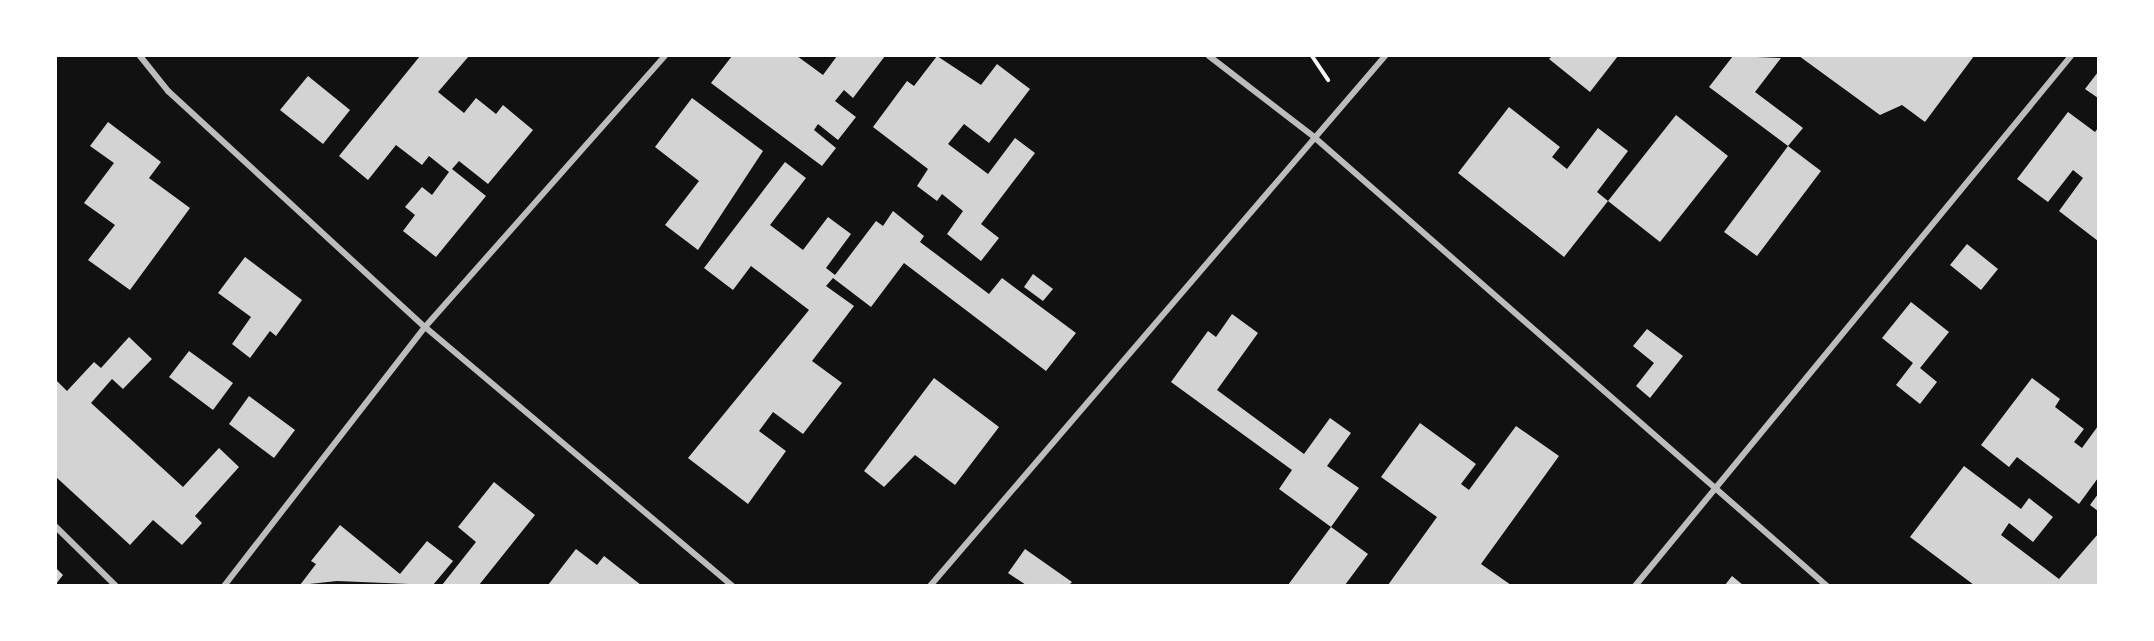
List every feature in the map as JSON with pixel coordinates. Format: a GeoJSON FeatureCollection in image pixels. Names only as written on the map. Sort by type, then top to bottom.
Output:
{"type":"FeatureCollection","features":[{"type":"Feature","properties":{"kind":"street"},"geometry":{"type":"LineString","coordinates":[[140,56],[168,91],[425,327],[733,585]]}},
{"type":"Feature","properties":{"kind":"street"},"geometry":{"type":"LineString","coordinates":[[224,585],[425,327],[665,56]]}},
{"type":"Feature","properties":{"kind":"street"},"geometry":{"type":"LineString","coordinates":[[1209,56],[1314,137],[1715,490],[1827,585]]}},
{"type":"Feature","properties":{"kind":"street"},"geometry":{"type":"LineString","coordinates":[[930,585],[1384,56]]}},
{"type":"Feature","properties":{"kind":"street"},"geometry":{"type":"LineString","coordinates":[[1635,585],[2071,56]]}},
{"type":"Feature","properties":{"kind":"street"},"geometry":{"type":"LineString","coordinates":[[56,527],[116,585]]}},
{"type":"Feature","properties":{"kind":"building"},"geometry":{"type":"Polygon","coordinates":[[[420,56],[469,56],[438,92],[464,113],[476,98],[496,114],[503,105],[533,130],[488,184],[459,161],[452,169],[486,196],[436,257],[403,231],[415,215],[405,207],[422,187],[432,195],[449,172],[429,156],[422,165],[396,145],[368,180],[339,156],[420,56]]]}},
{"type":"Feature","properties":{"kind":"building"},"geometry":{"type":"Polygon","coordinates":[[[732,56],[797,56],[823,75],[837,56],[885,56],[853,98],[844,90],[835,101],[856,117],[838,140],[818,124],[814,130],[836,148],[822,166],[711,83],[732,56]]]}},
{"type":"Feature","properties":{"kind":"building"},"geometry":{"type":"Polygon","coordinates":[[[937,56],[981,85],[997,64],[1030,89],[989,143],[964,124],[948,144],[988,174],[1015,138],[1035,153],[981,224],[999,238],[981,261],[947,234],[963,211],[942,194],[937,201],[917,186],[928,169],[873,127],[907,81],[914,86],[937,56]]]}},
{"type":"Feature","properties":{"kind":"building"},"geometry":{"type":"Polygon","coordinates":[[[1552,56],[1618,56],[1590,92],[1549,59],[1552,56]]]}},
{"type":"Feature","properties":{"kind":"building"},"geometry":{"type":"Polygon","coordinates":[[[1733,56],[1781,58],[1755,92],[1803,128],[1788,146],[1709,87],[1733,56]]]}},
{"type":"Feature","properties":{"kind":"building"},"geometry":{"type":"Polygon","coordinates":[[[1799,56],[1974,56],[1925,122],[1902,105],[1880,115],[1799,56]]]}},
{"type":"Feature","properties":{"kind":"building"},"geometry":{"type":"Polygon","coordinates":[[[2098,72],[2098,98],[2085,89],[2098,72]]]}},
{"type":"Feature","properties":{"kind":"building"},"geometry":{"type":"Polygon","coordinates":[[[308,76],[350,110],[323,144],[280,110],[308,76]]]}},
{"type":"Feature","properties":{"kind":"building"},"geometry":{"type":"Polygon","coordinates":[[[692,98],[763,151],[698,250],[665,225],[699,181],[655,147],[692,98]]]}},
{"type":"Feature","properties":{"kind":"building"},"geometry":{"type":"Polygon","coordinates":[[[1509,107],[1560,147],[1552,157],[1567,169],[1598,128],[1628,151],[1597,192],[1608,201],[1564,257],[1458,173],[1509,107]]]}},
{"type":"Feature","properties":{"kind":"building"},"geometry":{"type":"Polygon","coordinates":[[[2068,112],[2095,132],[2098,128],[2098,241],[2059,211],[2083,178],[2073,170],[2048,202],[2017,179],[2068,112]]]}},
{"type":"Feature","properties":{"kind":"building"},"geometry":{"type":"Polygon","coordinates":[[[1676,115],[1728,156],[1660,242],[1608,201],[1676,115]]]}},
{"type":"Feature","properties":{"kind":"building"},"geometry":{"type":"Polygon","coordinates":[[[108,122],[161,162],[149,178],[190,208],[130,290],[88,260],[115,225],[84,203],[114,163],[90,146],[108,122]]]}},
{"type":"Feature","properties":{"kind":"building"},"geometry":{"type":"Polygon","coordinates":[[[1788,146],[1821,171],[1757,256],[1724,232],[1788,146]]]}},
{"type":"Feature","properties":{"kind":"building"},"geometry":{"type":"Polygon","coordinates":[[[785,162],[806,178],[770,225],[803,250],[828,217],[851,234],[826,268],[835,275],[876,221],[883,226],[893,211],[924,236],[920,242],[989,294],[1002,278],[1076,333],[1046,371],[904,263],[871,307],[833,278],[826,286],[854,306],[812,361],[842,383],[803,434],[773,412],[759,431],[786,451],[748,504],[688,458],[809,310],[751,266],[733,290],[704,268],[785,162]]]}},
{"type":"Feature","properties":{"kind":"building"},"geometry":{"type":"Polygon","coordinates":[[[1967,244],[1998,269],[1981,290],[1950,265],[1967,244]]]}},
{"type":"Feature","properties":{"kind":"building"},"geometry":{"type":"Polygon","coordinates":[[[245,257],[302,300],[276,336],[270,331],[250,358],[232,344],[251,317],[218,293],[245,257]]]}},
{"type":"Feature","properties":{"kind":"building"},"geometry":{"type":"Polygon","coordinates":[[[1033,274],[1053,289],[1043,301],[1024,287],[1033,274]]]}},
{"type":"Feature","properties":{"kind":"building"},"geometry":{"type":"Polygon","coordinates":[[[1911,302],[1949,332],[1920,368],[1937,382],[1920,404],[1896,385],[1913,363],[1882,338],[1911,302]]]}},
{"type":"Feature","properties":{"kind":"building"},"geometry":{"type":"Polygon","coordinates":[[[1232,314],[1258,333],[1217,390],[1304,454],[1330,418],[1351,433],[1327,466],[1359,488],[1331,527],[1279,489],[1292,470],[1171,382],[1208,331],[1216,337],[1232,314]]]}},
{"type":"Feature","properties":{"kind":"building"},"geometry":{"type":"Polygon","coordinates":[[[1647,329],[1683,356],[1650,398],[1636,386],[1654,363],[1633,346],[1647,329]]]}},
{"type":"Feature","properties":{"kind":"building"},"geometry":{"type":"Polygon","coordinates":[[[129,337],[152,359],[123,389],[112,379],[91,403],[183,487],[219,448],[239,467],[195,516],[202,523],[182,545],[153,520],[130,545],[56,477],[56,380],[67,391],[94,362],[101,368],[129,337]]]}},
{"type":"Feature","properties":{"kind":"building"},"geometry":{"type":"Polygon","coordinates":[[[189,351],[233,383],[213,410],[169,377],[189,351]]]}},
{"type":"Feature","properties":{"kind":"building"},"geometry":{"type":"Polygon","coordinates":[[[934,378],[999,427],[955,485],[915,455],[884,487],[864,471],[934,378]]]}},
{"type":"Feature","properties":{"kind":"building"},"geometry":{"type":"Polygon","coordinates":[[[2032,378],[2060,399],[2055,407],[2084,429],[2074,442],[2082,448],[2098,426],[2098,478],[2079,504],[2017,457],[2009,467],[1981,445],[2032,378]]]}},
{"type":"Feature","properties":{"kind":"building"},"geometry":{"type":"Polygon","coordinates":[[[249,396],[295,430],[274,458],[229,424],[249,396]]]}},
{"type":"Feature","properties":{"kind":"building"},"geometry":{"type":"Polygon","coordinates":[[[1420,423],[1476,464],[1461,484],[1469,490],[1516,426],[1559,456],[1481,564],[1511,585],[1388,585],[1437,517],[1381,477],[1420,423]]]}},
{"type":"Feature","properties":{"kind":"building"},"geometry":{"type":"Polygon","coordinates":[[[1964,466],[2021,509],[2029,498],[2053,517],[2033,542],[2009,523],[2001,535],[2059,579],[2098,534],[2098,585],[1974,585],[1910,537],[1964,466]]]}},
{"type":"Feature","properties":{"kind":"building"},"geometry":{"type":"Polygon","coordinates":[[[494,482],[535,515],[479,585],[442,585],[476,542],[458,527],[494,482]]]}},
{"type":"Feature","properties":{"kind":"building"},"geometry":{"type":"Polygon","coordinates":[[[2098,494],[2098,511],[2090,505],[2098,494]]]}},
{"type":"Feature","properties":{"kind":"building"},"geometry":{"type":"Polygon","coordinates":[[[340,525],[400,574],[427,541],[453,561],[433,585],[337,581],[300,585],[316,564],[311,561],[340,525]]]}},
{"type":"Feature","properties":{"kind":"building"},"geometry":{"type":"Polygon","coordinates":[[[1331,527],[1368,554],[1345,585],[1288,585],[1331,527]]]}},
{"type":"Feature","properties":{"kind":"building"},"geometry":{"type":"Polygon","coordinates":[[[576,549],[597,565],[604,556],[641,585],[548,585],[576,549]]]}},
{"type":"Feature","properties":{"kind":"building"},"geometry":{"type":"Polygon","coordinates":[[[1025,549],[1072,582],[1069,585],[1026,585],[1008,573],[1025,549]]]}},
{"type":"Feature","properties":{"kind":"building"},"geometry":{"type":"Polygon","coordinates":[[[56,568],[63,575],[56,584],[56,568]]]}},
{"type":"Feature","properties":{"kind":"building"},"geometry":{"type":"Polygon","coordinates":[[[1732,576],[1743,585],[1725,585],[1732,576]]]}}]}
